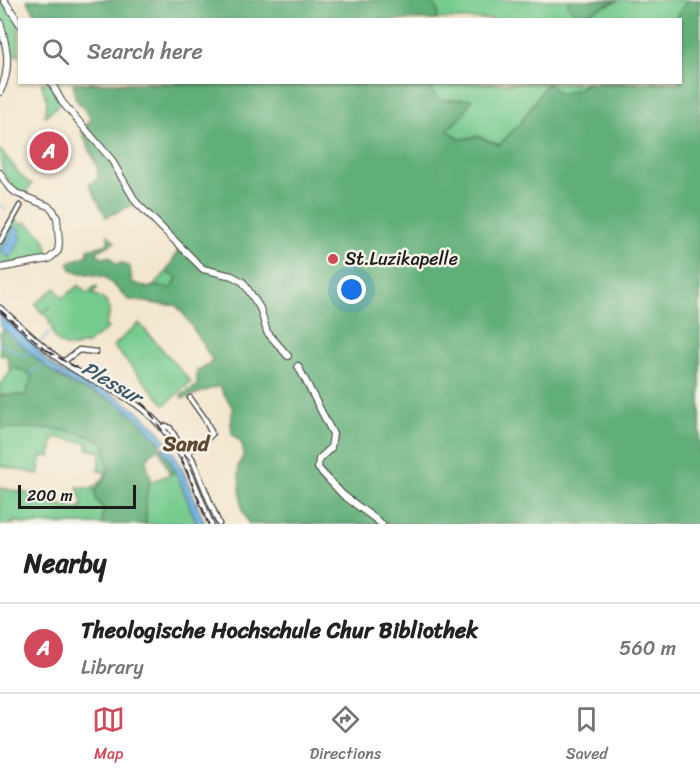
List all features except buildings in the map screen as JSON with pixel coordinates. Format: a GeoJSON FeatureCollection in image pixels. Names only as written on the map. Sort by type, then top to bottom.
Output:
{"type":"FeatureCollection","features":[{"type":"Feature","properties":{"kind":"main road"},"geometry":{"type":"LineString","coordinates":[[4,0],[18,21]]}},
{"type":"Feature","properties":{"kind":"main road"},"geometry":{"type":"LineString","coordinates":[[0,22],[8,50],[9,63],[0,92]]}},
{"type":"Feature","properties":{"kind":"main road"},"geometry":{"type":"LineString","coordinates":[[52,84],[60,99],[111,159],[130,195],[140,206],[203,269],[232,276],[245,285],[260,308],[267,332],[288,356]]}},
{"type":"Feature","properties":{"kind":"main road"},"geometry":{"type":"LineString","coordinates":[[0,173],[8,186],[19,195],[44,204],[53,210],[57,218],[59,244],[56,253],[49,259],[0,268]]}},
{"type":"Feature","properties":{"kind":"main road"},"geometry":{"type":"LineString","coordinates":[[298,366],[333,434],[332,446],[319,459],[318,468],[343,495],[382,524]]}},
{"type":"Feature","properties":{"kind":"street"},"geometry":{"type":"LineString","coordinates":[[0,242],[20,206]]}},
{"type":"Feature","properties":{"kind":"street"},"geometry":{"type":"LineString","coordinates":[[0,308],[63,362],[128,398],[162,428],[174,442],[189,468],[211,524]]}},
{"type":"Feature","properties":{"kind":"street"},"geometry":{"type":"LineString","coordinates":[[63,362],[79,350],[96,352]]}},
{"type":"Feature","properties":{"kind":"street"},"geometry":{"type":"LineString","coordinates":[[187,452],[199,446],[212,434],[190,398]]}},
{"type":"Feature","properties":{"kind":"street"},"geometry":{"type":"LineString","coordinates":[[162,428],[169,427],[187,452],[201,478],[219,524]]}},
{"type":"Feature","properties":{"kind":"green space"},"geometry":{"type":"Polygon","coordinates":[[[0,0],[4,0],[18,22],[18,56],[8,52],[0,22],[0,0]]]}},
{"type":"Feature","properties":{"kind":"green space"},"geometry":{"type":"Polygon","coordinates":[[[27,0],[432,0],[438,12],[437,18],[38,18],[27,0]]]}},
{"type":"Feature","properties":{"kind":"green space"},"geometry":{"type":"Polygon","coordinates":[[[432,0],[568,0],[568,5],[608,5],[618,0],[687,0],[677,18],[437,18],[438,12],[432,0]]]}},
{"type":"Feature","properties":{"kind":"green space"},"geometry":{"type":"Polygon","coordinates":[[[568,0],[618,0],[579,17],[568,5],[568,0]]]}},
{"type":"Feature","properties":{"kind":"green space"},"geometry":{"type":"Polygon","coordinates":[[[687,0],[700,0],[700,524],[249,524],[242,510],[238,466],[244,454],[242,444],[232,433],[233,408],[219,386],[182,399],[181,395],[197,386],[197,371],[213,361],[186,317],[176,305],[129,300],[105,277],[72,271],[68,263],[88,255],[88,249],[108,244],[108,235],[115,242],[96,252],[102,258],[110,256],[115,264],[122,263],[130,267],[132,282],[148,288],[152,286],[171,288],[178,278],[166,272],[179,249],[135,204],[106,217],[89,184],[98,179],[97,166],[82,132],[91,118],[75,98],[73,84],[426,84],[439,100],[472,99],[463,115],[447,130],[461,139],[478,136],[499,145],[520,124],[546,84],[560,94],[578,89],[585,84],[682,84],[682,18],[677,18],[687,0]]]}},
{"type":"Feature","properties":{"kind":"green space"},"geometry":{"type":"Polygon","coordinates":[[[41,84],[52,84],[62,102],[45,116],[47,100],[41,84]]]}},
{"type":"Feature","properties":{"kind":"green space"},"geometry":{"type":"Polygon","coordinates":[[[426,84],[546,84],[520,124],[499,145],[478,136],[461,139],[447,130],[463,115],[439,100],[426,84]]]}},
{"type":"Feature","properties":{"kind":"green space"},"geometry":{"type":"Polygon","coordinates":[[[548,84],[585,84],[578,89],[560,94],[548,84]]]}},
{"type":"Feature","properties":{"kind":"green space"},"geometry":{"type":"Polygon","coordinates":[[[0,150],[23,178],[32,184],[25,195],[13,187],[5,176],[0,150]]]}},
{"type":"Feature","properties":{"kind":"green space"},"geometry":{"type":"Polygon","coordinates":[[[16,220],[22,224],[25,222],[42,236],[47,246],[47,257],[7,265],[0,261],[0,245],[16,220]]]}},
{"type":"Feature","properties":{"kind":"green space"},"geometry":{"type":"Polygon","coordinates":[[[166,272],[178,278],[171,289],[154,286],[166,272]]]}},
{"type":"Feature","properties":{"kind":"green space"},"geometry":{"type":"Polygon","coordinates":[[[79,285],[86,293],[96,286],[98,288],[91,294],[101,298],[108,305],[109,314],[105,325],[108,328],[86,345],[84,343],[76,347],[67,347],[54,336],[50,321],[44,313],[51,306],[42,313],[35,304],[55,288],[62,298],[79,285]]]}},
{"type":"Feature","properties":{"kind":"green space"},"geometry":{"type":"Polygon","coordinates":[[[139,323],[191,382],[165,405],[113,346],[139,323]]]}},
{"type":"Feature","properties":{"kind":"green space"},"geometry":{"type":"Polygon","coordinates":[[[4,329],[30,352],[28,354],[30,356],[32,354],[65,381],[106,397],[123,407],[161,444],[160,448],[164,449],[176,472],[170,474],[159,448],[151,453],[146,461],[151,479],[146,495],[146,524],[102,524],[103,508],[96,499],[95,491],[108,473],[105,443],[81,433],[68,431],[0,428],[0,395],[26,395],[32,375],[14,367],[10,372],[7,356],[0,355],[0,333],[4,329]]]}},
{"type":"Feature","properties":{"kind":"green space"},"geometry":{"type":"Polygon","coordinates":[[[14,367],[32,375],[26,395],[0,395],[0,385],[14,367]]]}},
{"type":"Feature","properties":{"kind":"green space"},"geometry":{"type":"Polygon","coordinates":[[[0,428],[68,431],[81,433],[105,443],[108,473],[95,491],[96,499],[103,508],[102,524],[25,524],[15,521],[14,524],[0,524],[0,488],[33,494],[32,499],[81,509],[82,502],[77,487],[92,489],[103,479],[106,472],[98,471],[101,452],[87,449],[88,443],[54,437],[50,457],[42,456],[38,474],[0,466],[0,428]]]}},
{"type":"Feature","properties":{"kind":"green space"},"geometry":{"type":"Polygon","coordinates":[[[176,472],[197,524],[146,524],[146,495],[150,482],[176,472]]]}},
{"type":"Feature","properties":{"kind":"water"},"geometry":{"type":"Polygon","coordinates":[[[14,226],[21,230],[19,235],[22,237],[10,258],[0,252],[14,226]]]}},
{"type":"Feature","properties":{"kind":"water"},"geometry":{"type":"Polygon","coordinates":[[[0,314],[28,338],[46,360],[63,373],[76,378],[78,376],[126,403],[147,419],[166,440],[161,444],[144,425],[112,400],[72,384],[51,371],[0,326],[0,314]]]}},
{"type":"Feature","properties":{"kind":"water"},"geometry":{"type":"Polygon","coordinates":[[[168,443],[181,466],[205,524],[197,524],[163,447],[168,443]]]}},
{"type":"Feature","properties":{"kind":"waterway"},"geometry":{"type":"LineString","coordinates":[[0,205],[6,209]]}},
{"type":"Feature","properties":{"kind":"waterway"},"geometry":{"type":"LineString","coordinates":[[36,347],[51,331]]}},
{"type":"Feature","properties":{"kind":"waterway"},"geometry":{"type":"LineString","coordinates":[[0,344],[25,355],[33,351]]}},
{"type":"Feature","properties":{"kind":"waterway"},"geometry":{"type":"LineString","coordinates":[[29,376],[41,364]]}},
{"type":"Feature","properties":{"kind":"waterway"},"geometry":{"type":"LineString","coordinates":[[193,471],[197,483]]}},
{"type":"Feature","properties":{"kind":"railway"},"geometry":{"type":"LineString","coordinates":[[0,310],[52,355]]}},
{"type":"Feature","properties":{"kind":"railway"},"geometry":{"type":"LineString","coordinates":[[47,350],[69,364],[126,391],[145,406],[181,457],[209,524]]}},
{"type":"Feature","properties":{"kind":"place","name":"Theologische Hochschule Chur Bibliothek"},"geometry":{"type":"Point","coordinates":[49,151]}},
{"type":"Feature","properties":{"kind":"place","name":"St.Luzikapelle"},"geometry":{"type":"Point","coordinates":[333,259]}},
{"type":"Feature","properties":{"kind":"district","name":"Sand"},"geometry":{"type":"Point","coordinates":[186,444]}},
{"type":"Feature","properties":{"kind":"water label","name":"Plessur"},"geometry":{"type":"Point","coordinates":[112,382]}}]}
